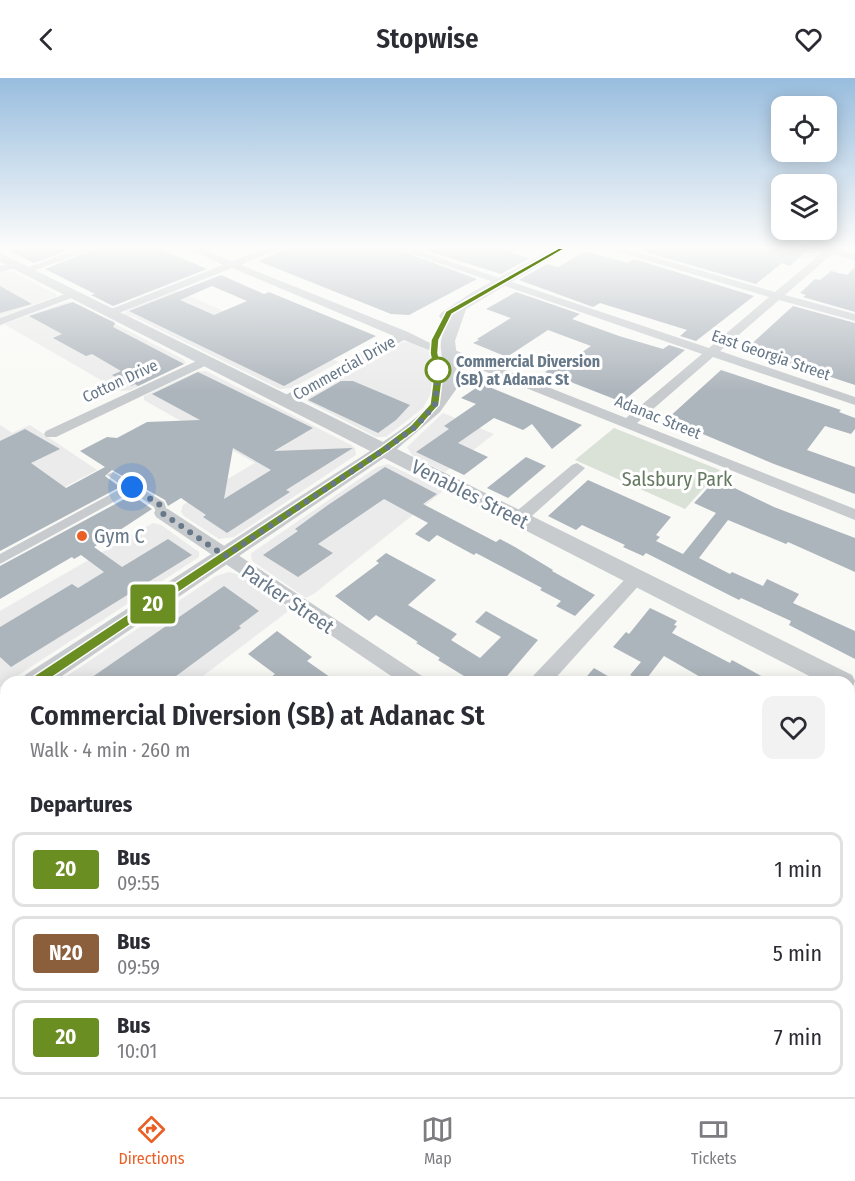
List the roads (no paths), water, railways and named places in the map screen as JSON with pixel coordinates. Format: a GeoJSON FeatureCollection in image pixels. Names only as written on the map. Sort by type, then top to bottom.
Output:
{"type":"FeatureCollection","features":[{"type":"Feature","properties":{"kind":"street"},"geometry":{"type":"LineString","coordinates":[[0,322],[66,297]]}},
{"type":"Feature","properties":{"kind":"street","name":"Venables Street"},"geometry":{"type":"LineString","coordinates":[[78,297],[831,676]]}},
{"type":"Feature","properties":{"kind":"street"},"geometry":{"type":"LineString","coordinates":[[110,313],[152,297]]}},
{"type":"Feature","properties":{"kind":"street","name":"Adanac Street"},"geometry":{"type":"LineString","coordinates":[[310,297],[855,516]]}},
{"type":"Feature","properties":{"kind":"street"},"geometry":{"type":"LineString","coordinates":[[43,676],[384,450],[415,427],[445,397],[451,377],[441,350],[447,344],[450,332],[459,315],[459,308],[477,297]]}},
{"type":"Feature","properties":{"kind":"street","name":"East Georgia Street"},"geometry":{"type":"LineString","coordinates":[[545,297],[855,400]]}},
{"type":"Feature","properties":{"kind":"street"},"geometry":{"type":"LineString","coordinates":[[627,424],[776,297]]}},
{"type":"Feature","properties":{"kind":"street"},"geometry":{"type":"LineString","coordinates":[[779,297],[855,318]]}},
{"type":"Feature","properties":{"kind":"street","name":"Commercial Drive"},"geometry":{"type":"LineString","coordinates":[[285,401],[404,335]]}},
{"type":"Feature","properties":{"kind":"street","name":"Cotton Drive"},"geometry":{"type":"LineString","coordinates":[[51,434],[205,361]]}},
{"type":"Feature","properties":{"kind":"street"},"geometry":{"type":"LineString","coordinates":[[518,519],[577,468]]}},
{"type":"Feature","properties":{"kind":"street"},"geometry":{"type":"LineString","coordinates":[[113,475],[160,505],[162,513]]}},
{"type":"Feature","properties":{"kind":"street"},"geometry":{"type":"LineString","coordinates":[[0,560],[132,487]]}},
{"type":"Feature","properties":{"kind":"street","name":"Parker Street"},"geometry":{"type":"LineString","coordinates":[[162,513],[406,676]]}},
{"type":"Feature","properties":{"kind":"street"},"geometry":{"type":"LineString","coordinates":[[546,676],[636,578]]}},
{"type":"Feature","properties":{"kind":"place","name":"Commercial Diversion (SB) at Adanac St"},"geometry":{"type":"Point","coordinates":[438,370]}},
{"type":"Feature","properties":{"kind":"place","name":"Gym C"},"geometry":{"type":"Point","coordinates":[82,536]}},
{"type":"Feature","properties":{"kind":"park label","name":"Salsbury Park"},"geometry":{"type":"Point","coordinates":[677,479]}}]}
